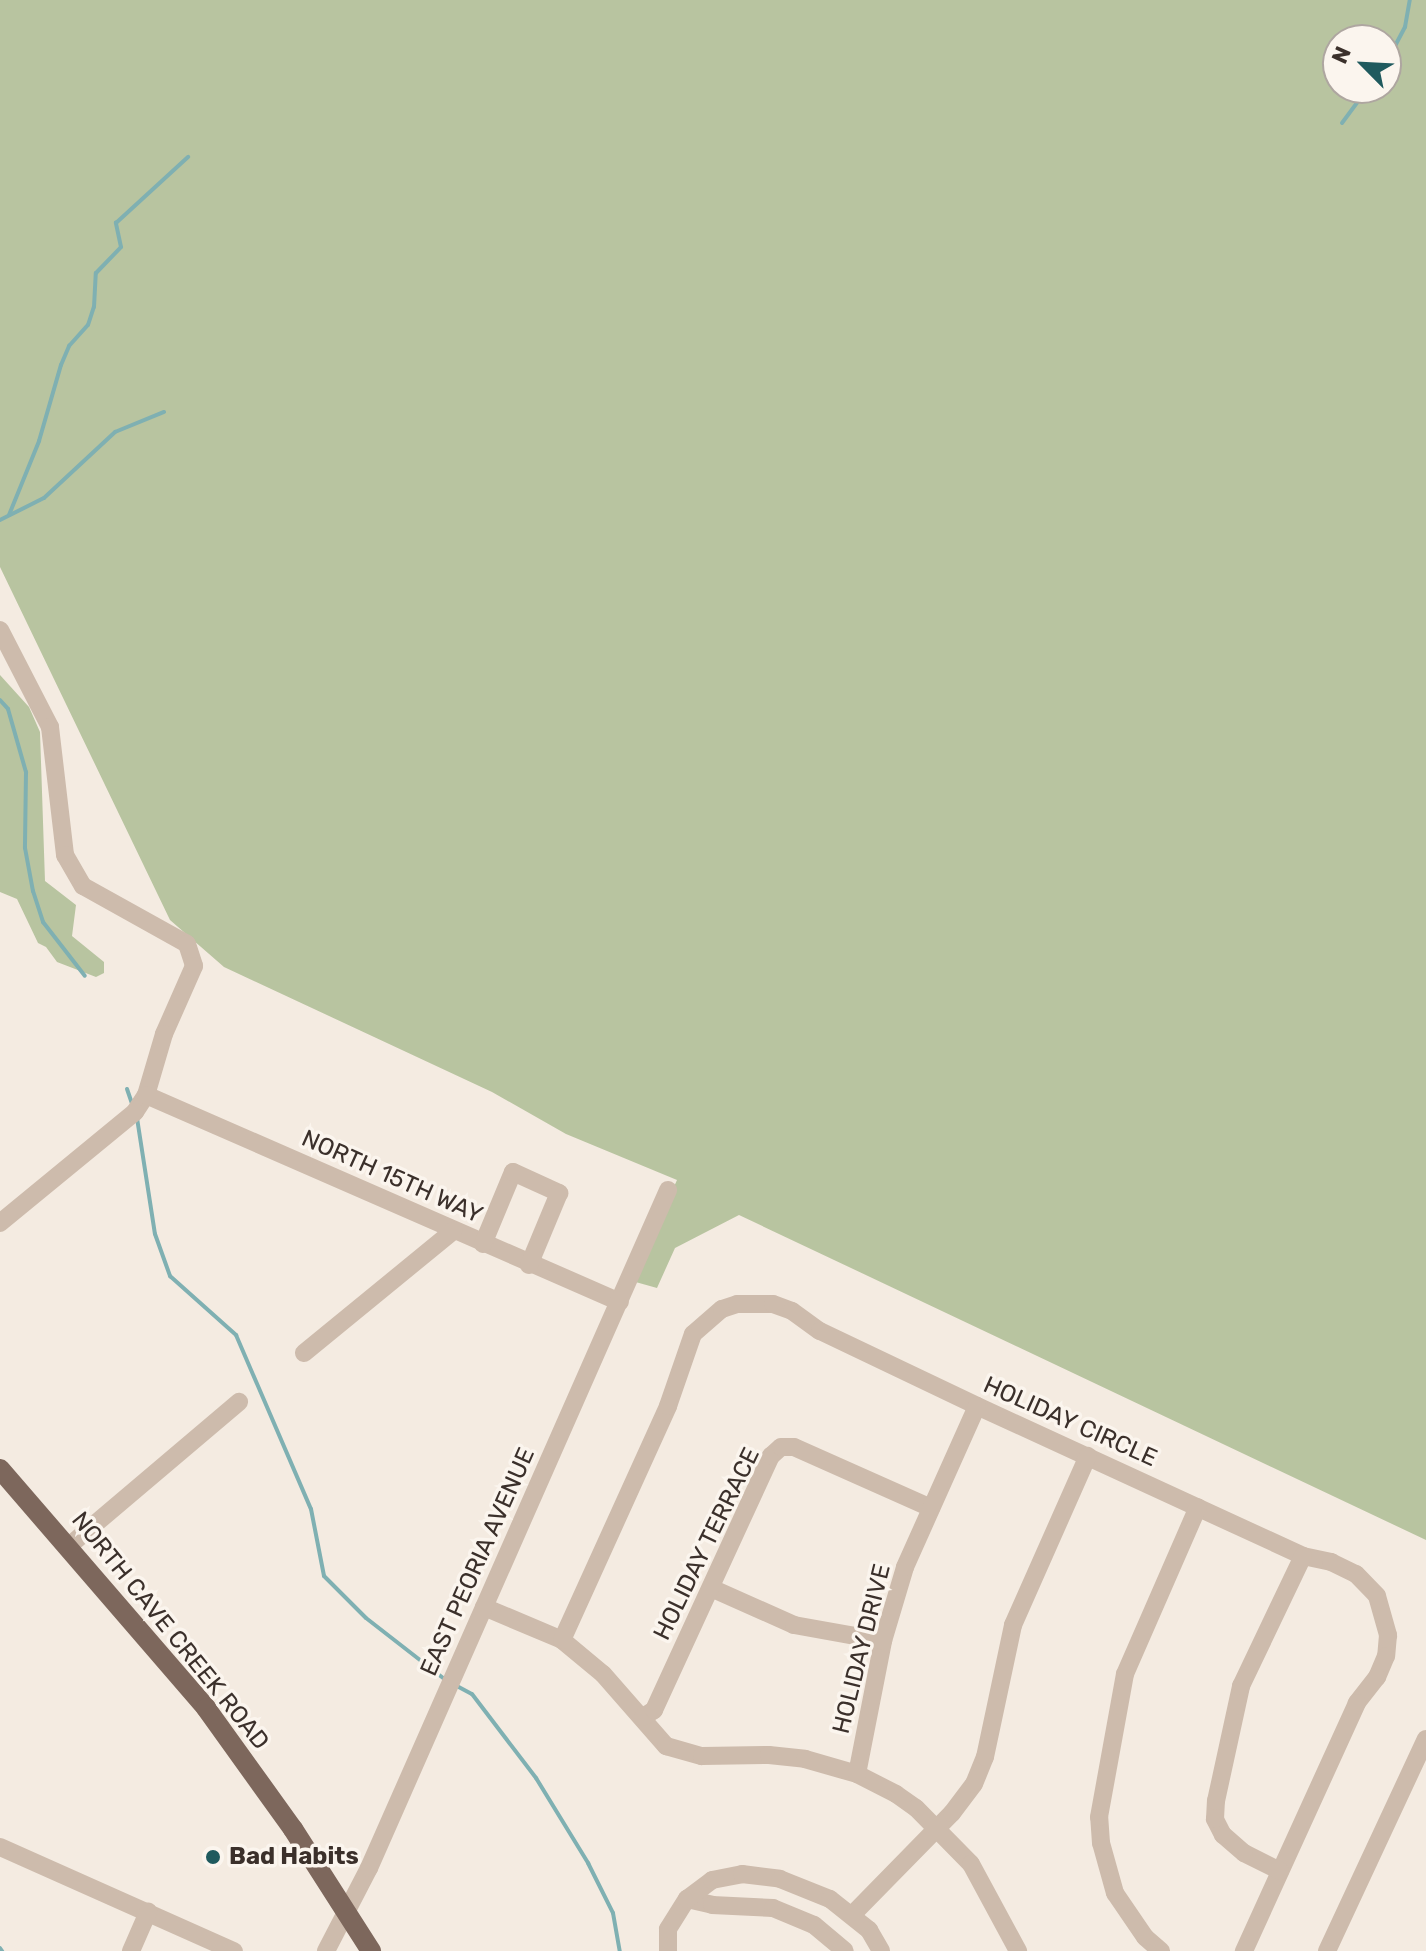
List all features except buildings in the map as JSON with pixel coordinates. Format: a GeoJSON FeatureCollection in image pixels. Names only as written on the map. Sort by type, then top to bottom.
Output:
{"type":"FeatureCollection","features":[{"type":"Feature","properties":{"kind":"main road","name":"NORTH CAVE CREEK ROAD"},"geometry":{"type":"LineString","coordinates":[[0,1469],[206,1708],[371,1951]]}},
{"type":"Feature","properties":{"kind":"street"},"geometry":{"type":"LineString","coordinates":[[0,630],[50,727],[65,855],[83,886],[187,944],[194,966],[164,1034],[146,1095],[135,1112],[0,1223]]}},
{"type":"Feature","properties":{"kind":"street","name":"NORTH 15TH WAY"},"geometry":{"type":"LineString","coordinates":[[146,1095],[529,1265],[620,1302]]}},
{"type":"Feature","properties":{"kind":"street"},"geometry":{"type":"LineString","coordinates":[[483,1244],[513,1172],[559,1193],[529,1265]]}},
{"type":"Feature","properties":{"kind":"street","name":"EAST PEORIA AVENUE"},"geometry":{"type":"LineString","coordinates":[[326,1951],[348,1913],[668,1190]]}},
{"type":"Feature","properties":{"kind":"street"},"geometry":{"type":"LineString","coordinates":[[304,1353],[453,1231]]}},
{"type":"Feature","properties":{"kind":"street","name":"HOLIDAY CIRCLE"},"geometry":{"type":"LineString","coordinates":[[562,1640],[668,1406],[683,1354],[693,1334],[722,1309],[752,1302],[792,1311],[820,1331],[977,1406],[1303,1556],[1331,1562],[1356,1574],[1377,1596],[1388,1635],[1386,1656],[1377,1677],[1357,1703],[1244,1951]]}},
{"type":"Feature","properties":{"kind":"street"},"geometry":{"type":"LineString","coordinates":[[69,1546],[239,1402]]}},
{"type":"Feature","properties":{"kind":"street","name":"HOLIDAY DRIVE"},"geometry":{"type":"LineString","coordinates":[[857,1774],[883,1641],[905,1567],[977,1406]]}},
{"type":"Feature","properties":{"kind":"street","name":"HOLIDAY TERRACE"},"geometry":{"type":"LineString","coordinates":[[643,1717],[654,1710],[771,1456],[781,1447],[794,1447],[931,1508]]}},
{"type":"Feature","properties":{"kind":"street"},"geometry":{"type":"LineString","coordinates":[[852,1915],[938,1828],[974,1784],[985,1757],[1013,1625],[1088,1456]]}},
{"type":"Feature","properties":{"kind":"street"},"geometry":{"type":"LineString","coordinates":[[1161,1951],[1145,1937],[1115,1893],[1101,1843],[1099,1817],[1125,1674],[1198,1507]]}},
{"type":"Feature","properties":{"kind":"street"},"geometry":{"type":"LineString","coordinates":[[1280,1871],[1244,1853],[1223,1835],[1215,1819],[1216,1801],[1241,1686],[1303,1556]]}},
{"type":"Feature","properties":{"kind":"street"},"geometry":{"type":"LineString","coordinates":[[711,1588],[794,1625],[883,1641]]}},
{"type":"Feature","properties":{"kind":"street"},"geometry":{"type":"LineString","coordinates":[[484,1607],[562,1640],[603,1674],[666,1746],[702,1756],[781,1756],[857,1774],[896,1794],[938,1828],[971,1864],[1018,1951]]}},
{"type":"Feature","properties":{"kind":"street"},"geometry":{"type":"LineString","coordinates":[[1327,1951],[1426,1739]]}},
{"type":"Feature","properties":{"kind":"street"},"geometry":{"type":"LineString","coordinates":[[0,1847],[234,1951]]}},
{"type":"Feature","properties":{"kind":"street"},"geometry":{"type":"LineString","coordinates":[[668,1951],[668,1929],[687,1899],[701,1886],[725,1876],[775,1877],[811,1889],[852,1915],[869,1930],[881,1951]]}},
{"type":"Feature","properties":{"kind":"street"},"geometry":{"type":"LineString","coordinates":[[687,1899],[712,1905],[773,1908],[814,1925],[845,1951]]}},
{"type":"Feature","properties":{"kind":"street"},"geometry":{"type":"LineString","coordinates":[[131,1951],[148,1912]]}},
{"type":"Feature","properties":{"kind":"green space"},"geometry":{"type":"Polygon","coordinates":[[[0,0],[1426,0],[1426,1540],[739,1215],[675,1248],[657,1288],[632,1281],[677,1180],[566,1134],[492,1092],[224,967],[170,920],[0,567],[0,0]]]}},
{"type":"Feature","properties":{"kind":"green space"},"geometry":{"type":"Polygon","coordinates":[[[0,675],[29,707],[40,732],[45,881],[76,905],[72,936],[104,962],[104,973],[96,977],[57,962],[46,947],[38,943],[17,899],[0,892],[0,675]]]}},
{"type":"Feature","properties":{"kind":"waterway"},"geometry":{"type":"LineString","coordinates":[[1402,33],[1410,0]]}},
{"type":"Feature","properties":{"kind":"waterway"},"geometry":{"type":"LineString","coordinates":[[1342,123],[1356,104]]}},
{"type":"Feature","properties":{"kind":"waterway"},"geometry":{"type":"LineString","coordinates":[[9,515],[39,441],[61,365],[69,346],[88,325],[94,307],[96,273],[121,247],[116,223],[188,157]]}},
{"type":"Feature","properties":{"kind":"waterway"},"geometry":{"type":"LineString","coordinates":[[0,520],[44,498],[115,432],[164,412]]}},
{"type":"Feature","properties":{"kind":"waterway"},"geometry":{"type":"LineString","coordinates":[[0,700],[8,709],[26,772],[25,848],[33,891],[43,922],[85,976]]}},
{"type":"Feature","properties":{"kind":"waterway"},"geometry":{"type":"LineString","coordinates":[[127,1089],[133,1106]]}},
{"type":"Feature","properties":{"kind":"waterway"},"geometry":{"type":"LineString","coordinates":[[137,1118],[155,1234],[170,1276],[236,1335],[311,1509],[324,1576],[366,1618],[447,1681]]}},
{"type":"Feature","properties":{"kind":"waterway"},"geometry":{"type":"LineString","coordinates":[[455,1685],[472,1694],[536,1778],[588,1863],[613,1913],[620,1951]]}},
{"type":"Feature","properties":{"kind":"place","name":"Bad Habits"},"geometry":{"type":"Point","coordinates":[213,1857]}}]}
